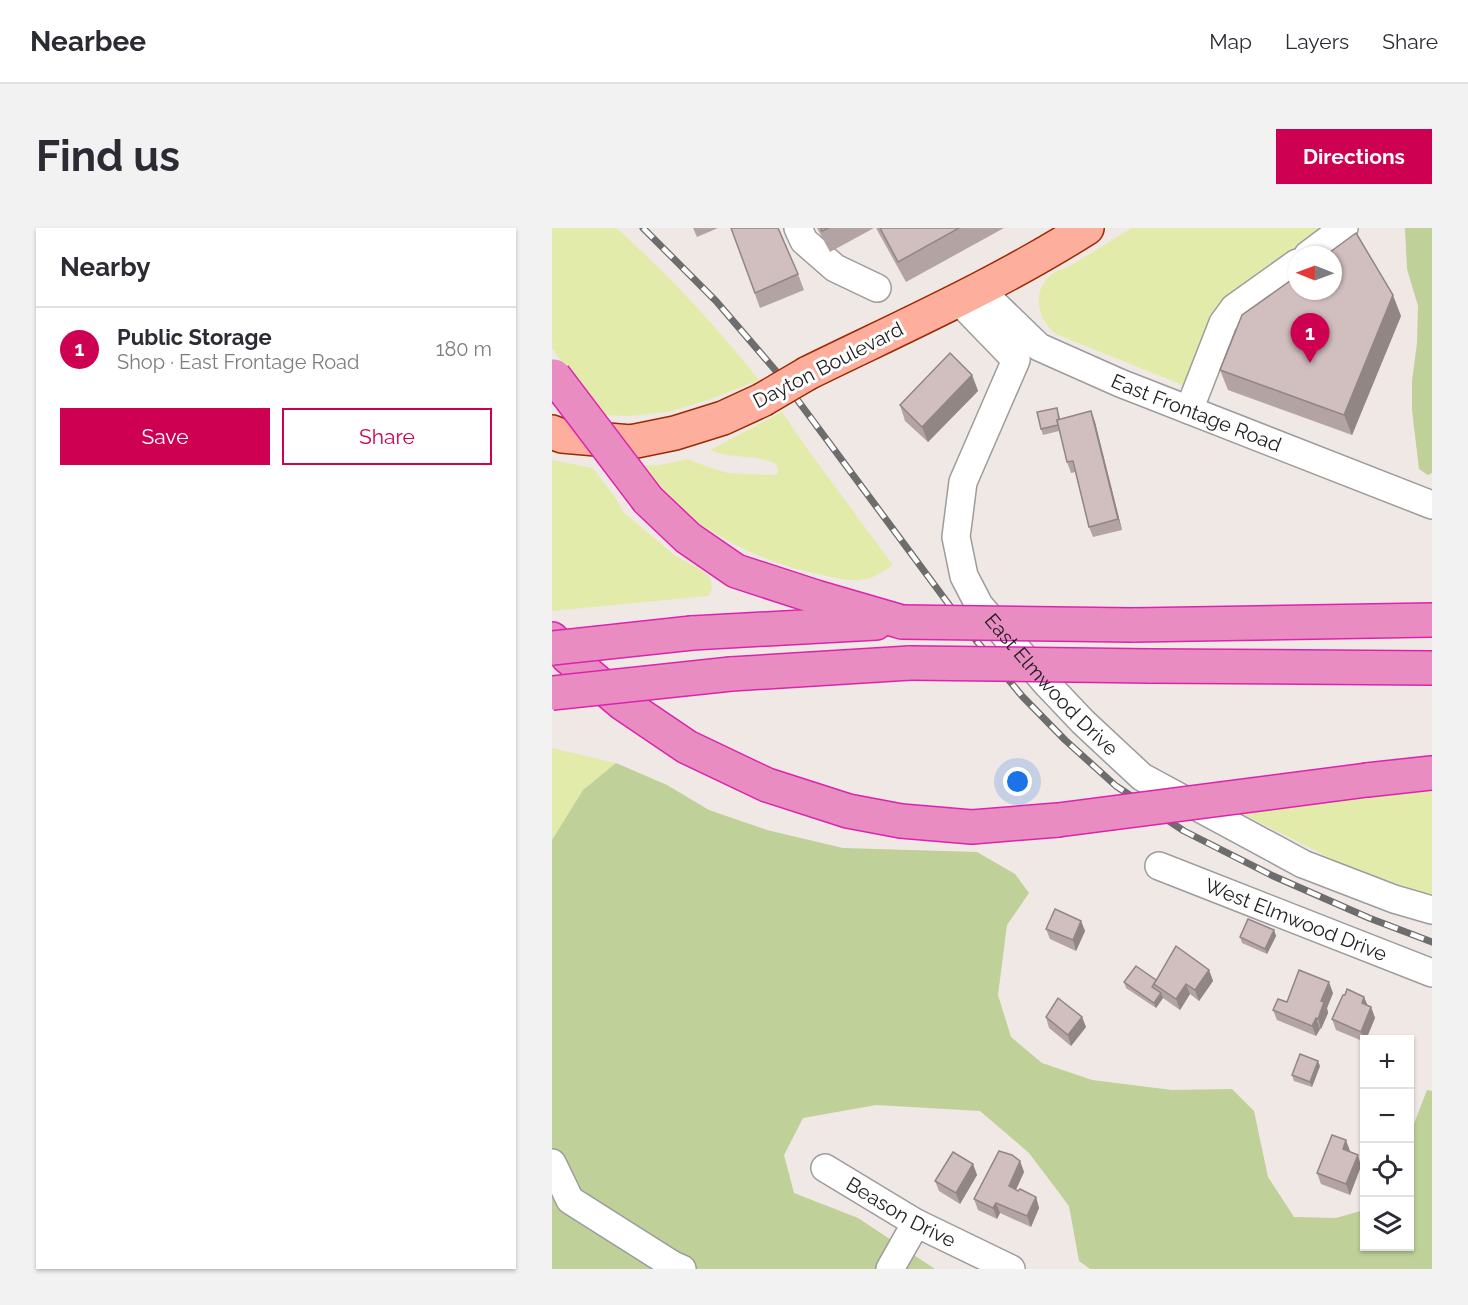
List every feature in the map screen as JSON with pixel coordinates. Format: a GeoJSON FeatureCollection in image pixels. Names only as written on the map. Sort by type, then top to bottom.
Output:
{"type":"FeatureCollection","features":[{"type":"Feature","properties":{"kind":"highway"},"geometry":{"type":"LineString","coordinates":[[553,374],[648,501],[688,538],[736,571],[902,622]]}},
{"type":"Feature","properties":{"kind":"highway"},"geometry":{"type":"LineString","coordinates":[[552,648],[692,633],[902,622],[1133,625],[1432,620]]}},
{"type":"Feature","properties":{"kind":"highway"},"geometry":{"type":"LineString","coordinates":[[552,639],[568,657],[622,703],[687,747],[767,785],[848,811],[901,821],[972,827],[1058,820],[1432,773]]}},
{"type":"Feature","properties":{"kind":"highway"},"geometry":{"type":"LineString","coordinates":[[552,693],[730,674],[910,663],[1432,668]]}},
{"type":"Feature","properties":{"kind":"main road","name":"Dayton Boulevard"},"geometry":{"type":"LineString","coordinates":[[552,432],[562,436],[632,442],[675,433],[723,418],[762,400],[808,373],[969,295],[1046,254],[1087,228]]}},
{"type":"Feature","properties":{"kind":"street"},"geometry":{"type":"LineString","coordinates":[[798,228],[804,241],[835,268],[877,288]]}},
{"type":"Feature","properties":{"kind":"street"},"geometry":{"type":"LineString","coordinates":[[1320,246],[1344,228]]}},
{"type":"Feature","properties":{"kind":"street"},"geometry":{"type":"LineString","coordinates":[[1189,410],[1222,323],[1234,308],[1288,269]]}},
{"type":"Feature","properties":{"kind":"street","name":"East Frontage Road"},"geometry":{"type":"LineString","coordinates":[[969,295],[1039,347],[1120,383],[1432,505]]}},
{"type":"Feature","properties":{"kind":"street","name":"East Elmwood Drive"},"geometry":{"type":"LineString","coordinates":[[969,295],[1016,360],[963,482],[956,537],[964,576],[979,605],[1046,683],[1083,722],[1142,777],[1303,864],[1394,899],[1432,910]]}},
{"type":"Feature","properties":{"kind":"street","name":"West Elmwood Drive"},"geometry":{"type":"LineString","coordinates":[[1159,866],[1432,973]]}},
{"type":"Feature","properties":{"kind":"street"},"geometry":{"type":"LineString","coordinates":[[552,1163],[570,1200],[682,1269]]}},
{"type":"Feature","properties":{"kind":"street","name":"Beason Drive"},"geometry":{"type":"LineString","coordinates":[[825,1168],[916,1224],[1011,1269]]}},
{"type":"Feature","properties":{"kind":"street"},"geometry":{"type":"LineString","coordinates":[[891,1269],[916,1224]]}},
{"type":"Feature","properties":{"kind":"green space"},"geometry":{"type":"Polygon","coordinates":[[[552,228],[616,228],[691,301],[759,380],[708,400],[668,412],[629,416],[594,415],[552,348],[552,228]]]}},
{"type":"Feature","properties":{"kind":"green space"},"geometry":{"type":"Polygon","coordinates":[[[1132,228],[1328,228],[1303,246],[1288,246],[1288,256],[1270,269],[1185,386],[1056,334],[1048,326],[1039,306],[1042,286],[1056,271],[1068,267],[1132,228]]]}},
{"type":"Feature","properties":{"kind":"green space"},"geometry":{"type":"Polygon","coordinates":[[[1405,228],[1432,228],[1432,473],[1428,475],[1419,469],[1412,410],[1418,306],[1407,269],[1405,228]]]}},
{"type":"Feature","properties":{"kind":"green space"},"geometry":{"type":"Polygon","coordinates":[[[782,412],[893,565],[869,578],[852,580],[810,573],[761,557],[730,542],[691,518],[634,466],[660,465],[687,459],[728,473],[776,475],[778,471],[776,464],[752,457],[726,455],[710,450],[782,412]]]}},
{"type":"Feature","properties":{"kind":"green space"},"geometry":{"type":"Polygon","coordinates":[[[552,460],[593,468],[617,500],[623,512],[673,554],[710,577],[712,589],[708,596],[552,611],[552,460]]]}},
{"type":"Feature","properties":{"kind":"green space"},"geometry":{"type":"Polygon","coordinates":[[[552,748],[616,763],[583,790],[552,840],[552,748]]]}},
{"type":"Feature","properties":{"kind":"green space"},"geometry":{"type":"Polygon","coordinates":[[[616,763],[667,785],[709,810],[767,830],[843,848],[977,852],[1015,874],[1029,893],[1007,925],[998,995],[1011,1037],[1042,1063],[1092,1080],[1172,1090],[1232,1089],[1254,1111],[1268,1177],[1294,1217],[1336,1218],[1360,1211],[1360,1251],[1414,1251],[1414,1124],[1427,1090],[1432,1091],[1432,1269],[1090,1269],[1079,1261],[1069,1206],[1029,1153],[980,1111],[876,1105],[803,1118],[784,1155],[794,1193],[858,1218],[935,1269],[552,1269],[552,840],[583,790],[616,763]]]}},
{"type":"Feature","properties":{"kind":"green space"},"geometry":{"type":"Polygon","coordinates":[[[1432,791],[1432,895],[1350,868],[1243,814],[1368,797],[1432,791]]]}},
{"type":"Feature","properties":{"kind":"building"},"geometry":{"type":"Polygon","coordinates":[[[731,228],[778,228],[798,274],[755,293],[731,228]]]}},
{"type":"Feature","properties":{"kind":"building"},"geometry":{"type":"Polygon","coordinates":[[[880,228],[959,228],[898,262],[880,228]]]}},
{"type":"Feature","properties":{"kind":"building"},"geometry":{"type":"Polygon","coordinates":[[[1356,233],[1393,295],[1344,415],[1220,370],[1242,315],[1288,282],[1288,300],[1342,300],[1342,246],[1338,246],[1356,233]]]}},
{"type":"Feature","properties":{"kind":"building"},"geometry":{"type":"Polygon","coordinates":[[[950,353],[972,375],[922,427],[900,405],[950,353]]]}},
{"type":"Feature","properties":{"kind":"building"},"geometry":{"type":"Polygon","coordinates":[[[1057,408],[1058,425],[1041,429],[1037,412],[1057,408]]]}},
{"type":"Feature","properties":{"kind":"building"},"geometry":{"type":"Polygon","coordinates":[[[1091,411],[1118,519],[1089,527],[1073,461],[1067,462],[1057,420],[1091,411]]]}},
{"type":"Feature","properties":{"kind":"building"},"geometry":{"type":"Polygon","coordinates":[[[1055,909],[1081,921],[1073,940],[1046,929],[1055,909]]]}},
{"type":"Feature","properties":{"kind":"building"},"geometry":{"type":"Polygon","coordinates":[[[1248,919],[1274,930],[1265,949],[1240,937],[1248,919]]]}},
{"type":"Feature","properties":{"kind":"building"},"geometry":{"type":"Polygon","coordinates":[[[1176,946],[1209,970],[1195,990],[1186,984],[1176,999],[1154,984],[1176,946]]]}},
{"type":"Feature","properties":{"kind":"building"},"geometry":{"type":"Polygon","coordinates":[[[1136,966],[1156,980],[1152,987],[1161,993],[1154,1003],[1124,982],[1136,966]]]}},
{"type":"Feature","properties":{"kind":"building"},"geometry":{"type":"Polygon","coordinates":[[[1299,970],[1329,982],[1321,1001],[1324,1002],[1318,1019],[1316,1018],[1312,1026],[1273,1010],[1278,999],[1287,1002],[1299,970]]]}},
{"type":"Feature","properties":{"kind":"building"},"geometry":{"type":"Polygon","coordinates":[[[1347,989],[1364,997],[1362,1003],[1371,1007],[1361,1032],[1332,1019],[1347,989]]]}},
{"type":"Feature","properties":{"kind":"building"},"geometry":{"type":"Polygon","coordinates":[[[1058,998],[1082,1017],[1068,1035],[1046,1017],[1058,998]]]}},
{"type":"Feature","properties":{"kind":"building"},"geometry":{"type":"Polygon","coordinates":[[[1300,1054],[1318,1061],[1310,1082],[1292,1075],[1300,1054]]]}},
{"type":"Feature","properties":{"kind":"building"},"geometry":{"type":"Polygon","coordinates":[[[1332,1135],[1346,1140],[1343,1149],[1358,1155],[1346,1184],[1317,1173],[1332,1135]]]}},
{"type":"Feature","properties":{"kind":"building"},"geometry":{"type":"Polygon","coordinates":[[[999,1151],[1012,1155],[1020,1161],[1009,1186],[1036,1197],[1027,1216],[996,1203],[993,1208],[974,1199],[999,1151]]]}},
{"type":"Feature","properties":{"kind":"building"},"geometry":{"type":"Polygon","coordinates":[[[953,1152],[973,1164],[956,1193],[935,1181],[953,1152]]]}},
{"type":"Feature","properties":{"kind":"railway"},"geometry":{"type":"LineString","coordinates":[[643,228],[716,301],[776,371],[970,633],[1022,696],[1065,740],[1116,786],[1184,831],[1271,875],[1369,918],[1432,942]]}},
{"type":"Feature","properties":{"kind":"place","name":"Public Storage"},"geometry":{"type":"Point","coordinates":[1310,363]}}]}
